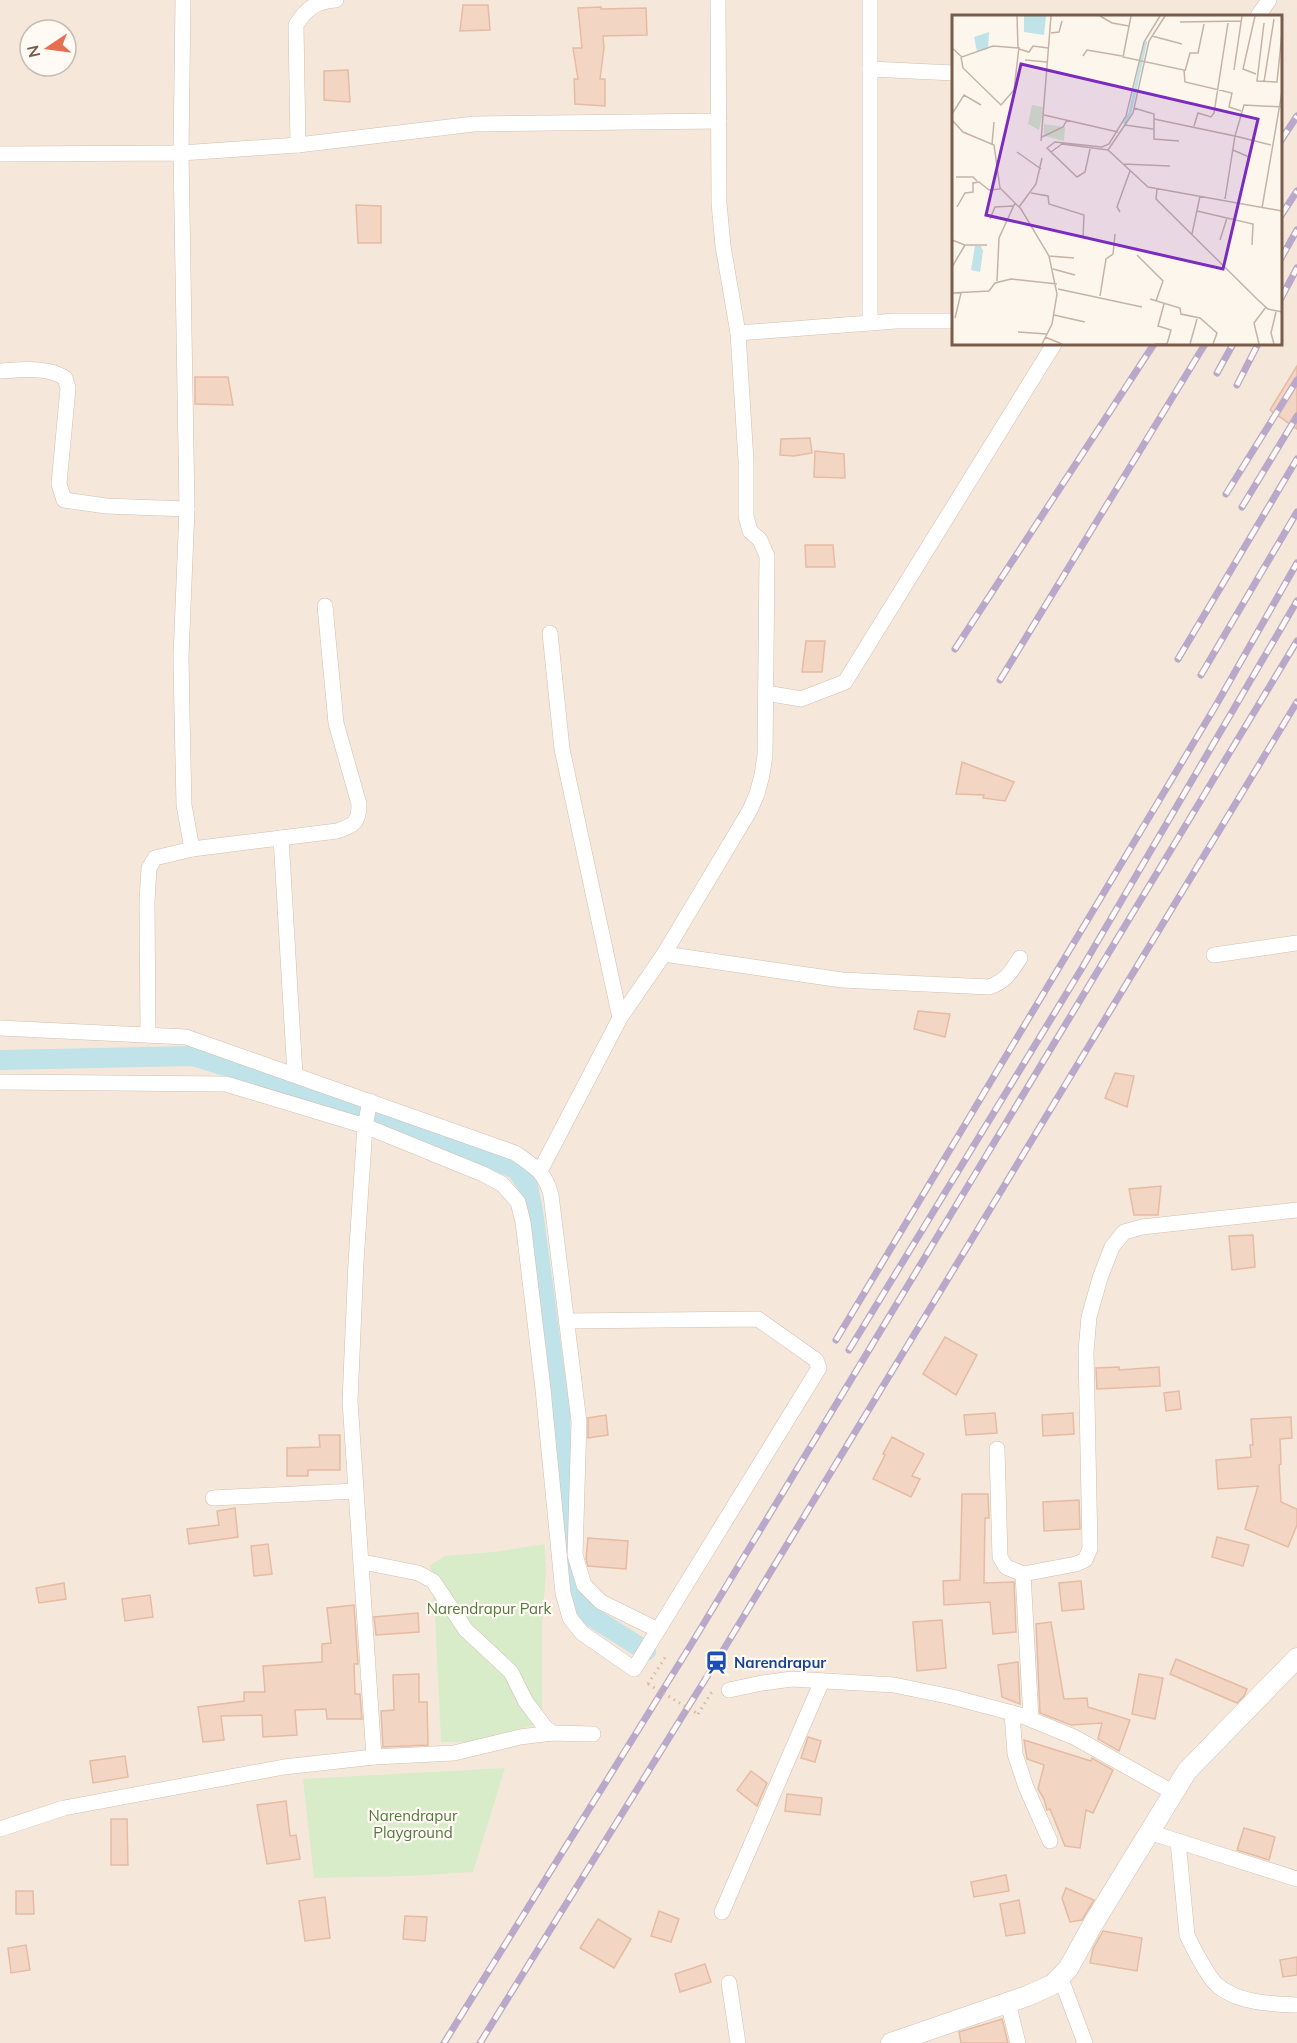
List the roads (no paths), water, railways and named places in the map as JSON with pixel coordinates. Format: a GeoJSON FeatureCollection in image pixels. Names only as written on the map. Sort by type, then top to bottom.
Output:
{"type":"FeatureCollection","features":[{"type":"Feature","properties":{"kind":"street"},"geometry":{"type":"LineString","coordinates":[[183,0],[181,153],[187,509],[181,656],[184,806],[192,849]]}},
{"type":"Feature","properties":{"kind":"street"},"geometry":{"type":"LineString","coordinates":[[298,145],[296,25],[306,10],[324,1],[336,0]]}},
{"type":"Feature","properties":{"kind":"street"},"geometry":{"type":"LineString","coordinates":[[540,1171],[621,1018],[664,954],[750,810],[762,775],[765,755],[767,556],[760,540],[750,531],[746,516],[746,460],[738,333],[723,246],[719,203],[718,0]]}},
{"type":"Feature","properties":{"kind":"street"},"geometry":{"type":"LineString","coordinates":[[870,0],[870,323]]}},
{"type":"Feature","properties":{"kind":"street"},"geometry":{"type":"LineString","coordinates":[[1259,15],[1269,0]]}},
{"type":"Feature","properties":{"kind":"street"},"geometry":{"type":"LineString","coordinates":[[870,69],[952,73]]}},
{"type":"Feature","properties":{"kind":"street"},"geometry":{"type":"LineString","coordinates":[[0,154],[181,153],[298,145],[474,124],[718,121]]}},
{"type":"Feature","properties":{"kind":"street"},"geometry":{"type":"LineString","coordinates":[[738,333],[870,323],[952,321]]}},
{"type":"Feature","properties":{"kind":"street"},"geometry":{"type":"LineString","coordinates":[[766,693],[801,699],[845,682],[1053,345]]}},
{"type":"Feature","properties":{"kind":"street"},"geometry":{"type":"LineString","coordinates":[[0,371],[56,372],[65,378],[68,388],[59,484],[64,500],[106,506],[187,509]]}},
{"type":"Feature","properties":{"kind":"street"},"geometry":{"type":"LineString","coordinates":[[148,1035],[147,901],[149,868],[155,858],[192,849],[337,831],[352,826],[359,817],[359,804],[336,723],[325,606]]}},
{"type":"Feature","properties":{"kind":"street"},"geometry":{"type":"LineString","coordinates":[[550,633],[562,749],[621,1018]]}},
{"type":"Feature","properties":{"kind":"street"},"geometry":{"type":"LineString","coordinates":[[281,838],[295,1075]]}},
{"type":"Feature","properties":{"kind":"street"},"geometry":{"type":"LineString","coordinates":[[1214,955],[1297,943]]}},
{"type":"Feature","properties":{"kind":"street"},"geometry":{"type":"LineString","coordinates":[[664,954],[842,980],[989,987],[1001,983],[1011,973],[1020,958]]}},
{"type":"Feature","properties":{"kind":"street"},"geometry":{"type":"LineString","coordinates":[[0,1028],[186,1037],[515,1153],[540,1171],[547,1181],[551,1195],[579,1422],[575,1555],[584,1585],[601,1602],[658,1630]]}},
{"type":"Feature","properties":{"kind":"street"},"geometry":{"type":"LineString","coordinates":[[0,1082],[226,1084],[365,1126],[483,1174],[502,1184],[518,1202],[523,1222],[543,1389],[563,1593],[570,1618],[582,1633],[634,1669],[819,1368],[816,1360],[758,1319],[566,1321]]}},
{"type":"Feature","properties":{"kind":"street"},"geometry":{"type":"LineString","coordinates":[[370,1101],[365,1126],[350,1401],[355,1491],[363,1562],[374,1757]]}},
{"type":"Feature","properties":{"kind":"street"},"geometry":{"type":"LineString","coordinates":[[996,1449],[1000,1557],[1006,1567],[1023,1574],[1076,1564],[1085,1560],[1089,1549],[1086,1351],[1089,1317],[1112,1247],[1124,1232],[1142,1227],[1297,1210]]}},
{"type":"Feature","properties":{"kind":"street"},"geometry":{"type":"LineString","coordinates":[[213,1498],[355,1491]]}},
{"type":"Feature","properties":{"kind":"street"},"geometry":{"type":"LineString","coordinates":[[363,1562],[411,1570],[433,1581],[466,1630],[511,1672],[526,1702],[545,1728],[552,1733]]}},
{"type":"Feature","properties":{"kind":"street"},"geometry":{"type":"LineString","coordinates":[[1023,1574],[1030,1719]]}},
{"type":"Feature","properties":{"kind":"street"},"geometry":{"type":"LineString","coordinates":[[891,2043],[1052,1985],[1068,1969],[1187,1771],[1297,1658]]}},
{"type":"Feature","properties":{"kind":"street"},"geometry":{"type":"LineString","coordinates":[[722,1689],[792,1679],[894,1685],[1030,1719],[1074,1737],[1174,1793]]}},
{"type":"Feature","properties":{"kind":"street"},"geometry":{"type":"LineString","coordinates":[[722,1912],[822,1681]]}},
{"type":"Feature","properties":{"kind":"street"},"geometry":{"type":"LineString","coordinates":[[1012,1713],[1015,1754],[1026,1787],[1050,1840]]}},
{"type":"Feature","properties":{"kind":"street"},"geometry":{"type":"LineString","coordinates":[[0,1829],[63,1808],[284,1767],[374,1757],[454,1753],[520,1737],[552,1733],[593,1734]]}},
{"type":"Feature","properties":{"kind":"street"},"geometry":{"type":"LineString","coordinates":[[1149,1832],[1297,1879]]}},
{"type":"Feature","properties":{"kind":"street"},"geometry":{"type":"LineString","coordinates":[[1178,1841],[1187,1935],[1216,1984],[1238,1997],[1271,2004],[1297,2005]]}},
{"type":"Feature","properties":{"kind":"street"},"geometry":{"type":"LineString","coordinates":[[1060,1976],[1085,2043]]}},
{"type":"Feature","properties":{"kind":"street"},"geometry":{"type":"LineString","coordinates":[[729,1983],[738,2043]]}},
{"type":"Feature","properties":{"kind":"street"},"geometry":{"type":"LineString","coordinates":[[1008,2002],[1018,2043]]}},
{"type":"Feature","properties":{"kind":"waterway"},"geometry":{"type":"LineString","coordinates":[[0,1060],[193,1056],[368,1111],[516,1169],[528,1186],[533,1211],[560,1412],[563,1511],[571,1581],[579,1600],[592,1617],[646,1651]]}},
{"type":"Feature","properties":{"kind":"railway"},"geometry":{"type":"LineString","coordinates":[[1282,139],[1297,116]]}},
{"type":"Feature","properties":{"kind":"railway"},"geometry":{"type":"LineString","coordinates":[[1282,214],[1297,191]]}},
{"type":"Feature","properties":{"kind":"railway"},"geometry":{"type":"LineString","coordinates":[[1282,256],[1297,230]]}},
{"type":"Feature","properties":{"kind":"railway"},"geometry":{"type":"LineString","coordinates":[[1282,296],[1297,268]]}},
{"type":"Feature","properties":{"kind":"railway"},"geometry":{"type":"LineString","coordinates":[[955,649],[1153,345]]}},
{"type":"Feature","properties":{"kind":"railway"},"geometry":{"type":"LineString","coordinates":[[1000,680],[1204,345]]}},
{"type":"Feature","properties":{"kind":"railway"},"geometry":{"type":"LineString","coordinates":[[1217,373],[1232,345]]}},
{"type":"Feature","properties":{"kind":"railway"},"geometry":{"type":"LineString","coordinates":[[1237,385],[1257,345]]}},
{"type":"Feature","properties":{"kind":"railway"},"geometry":{"type":"LineString","coordinates":[[1226,494],[1297,380]]}},
{"type":"Feature","properties":{"kind":"railway"},"geometry":{"type":"LineString","coordinates":[[1242,507],[1297,416]]}},
{"type":"Feature","properties":{"kind":"railway"},"geometry":{"type":"LineString","coordinates":[[1178,659],[1297,459]]}},
{"type":"Feature","properties":{"kind":"railway"},"geometry":{"type":"LineString","coordinates":[[1201,675],[1297,512]]}},
{"type":"Feature","properties":{"kind":"railway"},"geometry":{"type":"LineString","coordinates":[[836,1340],[1215,707],[1297,563]]}},
{"type":"Feature","properties":{"kind":"railway"},"geometry":{"type":"LineString","coordinates":[[849,1350],[1082,968],[1297,601]]}},
{"type":"Feature","properties":{"kind":"railway"},"geometry":{"type":"LineString","coordinates":[[444,2043],[692,1643],[1297,641]]}},
{"type":"Feature","properties":{"kind":"railway"},"geometry":{"type":"LineString","coordinates":[[480,2043],[716,1662],[1297,702]]}},
{"type":"Feature","properties":{"kind":"place","name":"Narendrapur"},"geometry":{"type":"Point","coordinates":[716,1662]}},
{"type":"Feature","properties":{"kind":"park label","name":"Narendrapur Park"},"geometry":{"type":"Point","coordinates":[489,1608]}},
{"type":"Feature","properties":{"kind":"park label","name":"Narendrapur Playground"},"geometry":{"type":"Point","coordinates":[413,1824]}}]}
